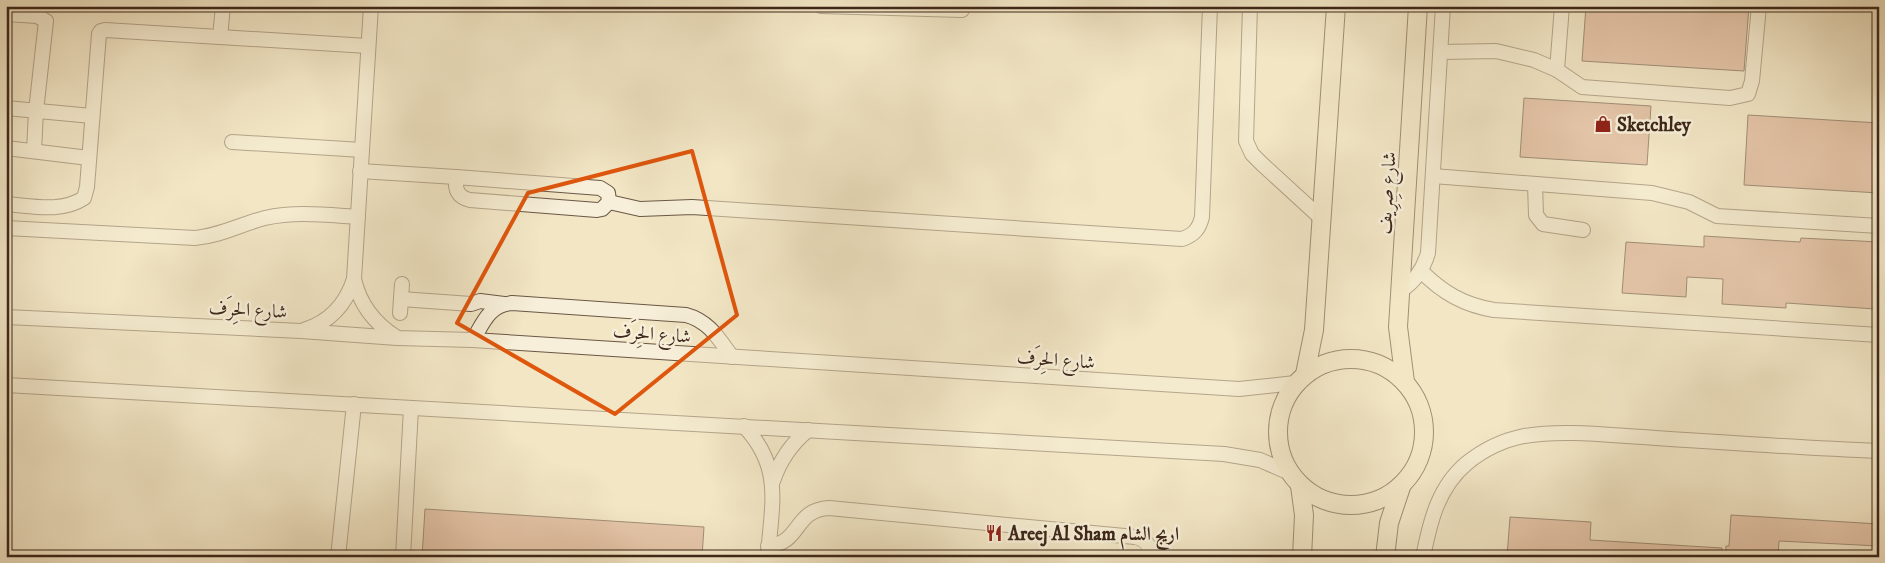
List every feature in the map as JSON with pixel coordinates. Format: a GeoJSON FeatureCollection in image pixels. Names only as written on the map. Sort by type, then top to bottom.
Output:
{"type":"FeatureCollection","features":[{"type":"Feature","properties":{"kind":"main road"},"geometry":{"type":"LineString","coordinates":[[1302,557],[1304,515],[1295,480],[1280,451],[1277,427],[1282,404],[1300,379],[1314,330],[1336,6]]}},
{"type":"Feature","properties":{"kind":"main road","name":"شارع صِرِيف"},"geometry":{"type":"LineString","coordinates":[[1405,382],[1398,327],[1418,6]]}},
{"type":"Feature","properties":{"kind":"main road"},"geometry":{"type":"LineString","coordinates":[[1300,379],[1324,363],[1346,358],[1368,360],[1388,368],[1405,382],[1418,402],[1425,425],[1423,448],[1414,470],[1401,487],[1389,523],[1385,557]]}},
{"type":"Feature","properties":{"kind":"main road"},"geometry":{"type":"LineString","coordinates":[[1295,480],[1320,498],[1340,504],[1360,505],[1380,499],[1401,487]]}},
{"type":"Feature","properties":{"kind":"street"},"geometry":{"type":"LineString","coordinates":[[220,37],[223,6]]}},
{"type":"Feature","properties":{"kind":"street"},"geometry":{"type":"LineString","coordinates":[[301,331],[322,323],[339,309],[346,300],[354,279],[371,6]]}},
{"type":"Feature","properties":{"kind":"street"},"geometry":{"type":"LineString","coordinates":[[821,6],[962,10]]}},
{"type":"Feature","properties":{"kind":"street"},"geometry":{"type":"LineString","coordinates":[[609,202],[640,209],[692,207],[1182,239],[1198,229],[1202,217],[1210,6]]}},
{"type":"Feature","properties":{"kind":"street"},"geometry":{"type":"LineString","coordinates":[[1250,6],[1246,141],[1252,154],[1321,218]]}},
{"type":"Feature","properties":{"kind":"street"},"geometry":{"type":"LineString","coordinates":[[1400,292],[1409,286],[1421,271],[1428,253],[1443,6]]}},
{"type":"Feature","properties":{"kind":"street"},"geometry":{"type":"LineString","coordinates":[[1557,70],[1562,6]]}},
{"type":"Feature","properties":{"kind":"street"},"geometry":{"type":"LineString","coordinates":[[1441,52],[1496,51],[1534,60],[1557,70],[1582,87],[1730,98],[1748,94],[1752,81],[1760,6]]}},
{"type":"Feature","properties":{"kind":"street"},"geometry":{"type":"LineString","coordinates":[[6,14],[37,16],[46,21],[36,111],[34,151]]}},
{"type":"Feature","properties":{"kind":"street"},"geometry":{"type":"LineString","coordinates":[[6,204],[56,208],[73,205],[84,198],[87,187],[99,34],[101,31],[368,46]]}},
{"type":"Feature","properties":{"kind":"street"},"geometry":{"type":"LineString","coordinates":[[6,108],[92,116]]}},
{"type":"Feature","properties":{"kind":"street"},"geometry":{"type":"LineString","coordinates":[[232,142],[362,150]]}},
{"type":"Feature","properties":{"kind":"street"},"geometry":{"type":"LineString","coordinates":[[6,148],[89,158]]}},
{"type":"Feature","properties":{"kind":"street"},"geometry":{"type":"LineString","coordinates":[[360,171],[600,188],[608,193],[609,202]]}},
{"type":"Feature","properties":{"kind":"street"},"geometry":{"type":"LineString","coordinates":[[1433,176],[1652,193],[1689,202],[1717,216],[1879,226]]}},
{"type":"Feature","properties":{"kind":"street"},"geometry":{"type":"LineString","coordinates":[[456,177],[458,194],[470,200],[597,210],[602,209],[609,202]]}},
{"type":"Feature","properties":{"kind":"street"},"geometry":{"type":"LineString","coordinates":[[1535,184],[1536,215],[1543,224],[1583,230]]}},
{"type":"Feature","properties":{"kind":"street"},"geometry":{"type":"LineString","coordinates":[[6,228],[195,238],[216,235],[281,215],[314,214],[358,217]]}},
{"type":"Feature","properties":{"kind":"street"},"geometry":{"type":"LineString","coordinates":[[1421,271],[1432,282],[1454,298],[1476,307],[1494,310],[1879,335]]}},
{"type":"Feature","properties":{"kind":"street"},"geometry":{"type":"LineString","coordinates":[[354,279],[360,300],[366,309],[380,326],[397,338]]}},
{"type":"Feature","properties":{"kind":"street"},"geometry":{"type":"LineString","coordinates":[[400,313],[402,284]]}},
{"type":"Feature","properties":{"kind":"street"},"geometry":{"type":"LineString","coordinates":[[401,299],[471,304],[480,301],[694,317],[708,326],[732,357]]}},
{"type":"Feature","properties":{"kind":"street"},"geometry":{"type":"LineString","coordinates":[[471,304],[478,314],[481,326]]}},
{"type":"Feature","properties":{"kind":"street"},"geometry":{"type":"LineString","coordinates":[[473,340],[490,312],[504,304]]}},
{"type":"Feature","properties":{"kind":"street","name":"شارع الحِرَف"},"geometry":{"type":"LineString","coordinates":[[6,317],[301,331],[397,338],[473,340],[1239,390],[1300,379]]}},
{"type":"Feature","properties":{"kind":"street"},"geometry":{"type":"LineString","coordinates":[[6,385],[1224,454],[1260,460],[1295,480]]}},
{"type":"Feature","properties":{"kind":"street"},"geometry":{"type":"LineString","coordinates":[[338,557],[354,404]]}},
{"type":"Feature","properties":{"kind":"street"},"geometry":{"type":"LineString","coordinates":[[403,557],[411,408]]}},
{"type":"Feature","properties":{"kind":"street"},"geometry":{"type":"LineString","coordinates":[[744,426],[763,451],[773,481]]}},
{"type":"Feature","properties":{"kind":"street"},"geometry":{"type":"LineString","coordinates":[[768,552],[773,481],[786,452],[808,430]]}},
{"type":"Feature","properties":{"kind":"street"},"geometry":{"type":"LineString","coordinates":[[1422,557],[1432,517],[1440,497],[1452,478],[1467,463],[1484,451],[1503,442],[1523,436],[1586,434],[1879,451]]}},
{"type":"Feature","properties":{"kind":"street"},"geometry":{"type":"LineString","coordinates":[[768,552],[788,540],[809,514],[815,510],[829,508],[1136,537],[1145,540],[1151,557]]}},
{"type":"Feature","properties":{"kind":"highlighted area"},"geometry":{"type":"Polygon","coordinates":[[[692,151],[737,315],[615,414],[457,323],[528,193],[692,151]]]}},
{"type":"Feature","properties":{"kind":"building"},"geometry":{"type":"Polygon","coordinates":[[[1586,6],[1749,6],[1744,71],[1582,61],[1586,6]]]}},
{"type":"Feature","properties":{"kind":"building"},"geometry":{"type":"Polygon","coordinates":[[[1524,98],[1651,106],[1647,165],[1520,157],[1524,98]]]}},
{"type":"Feature","properties":{"kind":"building"},"geometry":{"type":"Polygon","coordinates":[[[1748,115],[1879,123],[1879,193],[1744,185],[1748,115]]]}},
{"type":"Feature","properties":{"kind":"building"},"geometry":{"type":"Polygon","coordinates":[[[1704,236],[1800,242],[1801,238],[1879,242],[1875,309],[1786,303],[1786,308],[1722,304],[1723,279],[1687,277],[1686,297],[1622,293],[1626,242],[1704,247],[1704,236]]]}},
{"type":"Feature","properties":{"kind":"building"},"geometry":{"type":"Polygon","coordinates":[[[425,509],[704,527],[702,557],[422,557],[425,509]]]}},
{"type":"Feature","properties":{"kind":"building"},"geometry":{"type":"Polygon","coordinates":[[[1731,515],[1879,524],[1879,546],[1779,541],[1778,557],[1725,557],[1726,546],[1729,546],[1731,515]]]}},
{"type":"Feature","properties":{"kind":"building"},"geometry":{"type":"Polygon","coordinates":[[[1510,517],[1591,522],[1590,540],[1722,548],[1722,557],[1507,557],[1510,517]]]}},
{"type":"Feature","properties":{"kind":"place","name":"Sketchley"},"geometry":{"type":"Point","coordinates":[1603,124]}},
{"type":"Feature","properties":{"kind":"place","name":"Areej Al Sham اريج الشام"},"geometry":{"type":"Point","coordinates":[994,533]}}]}
